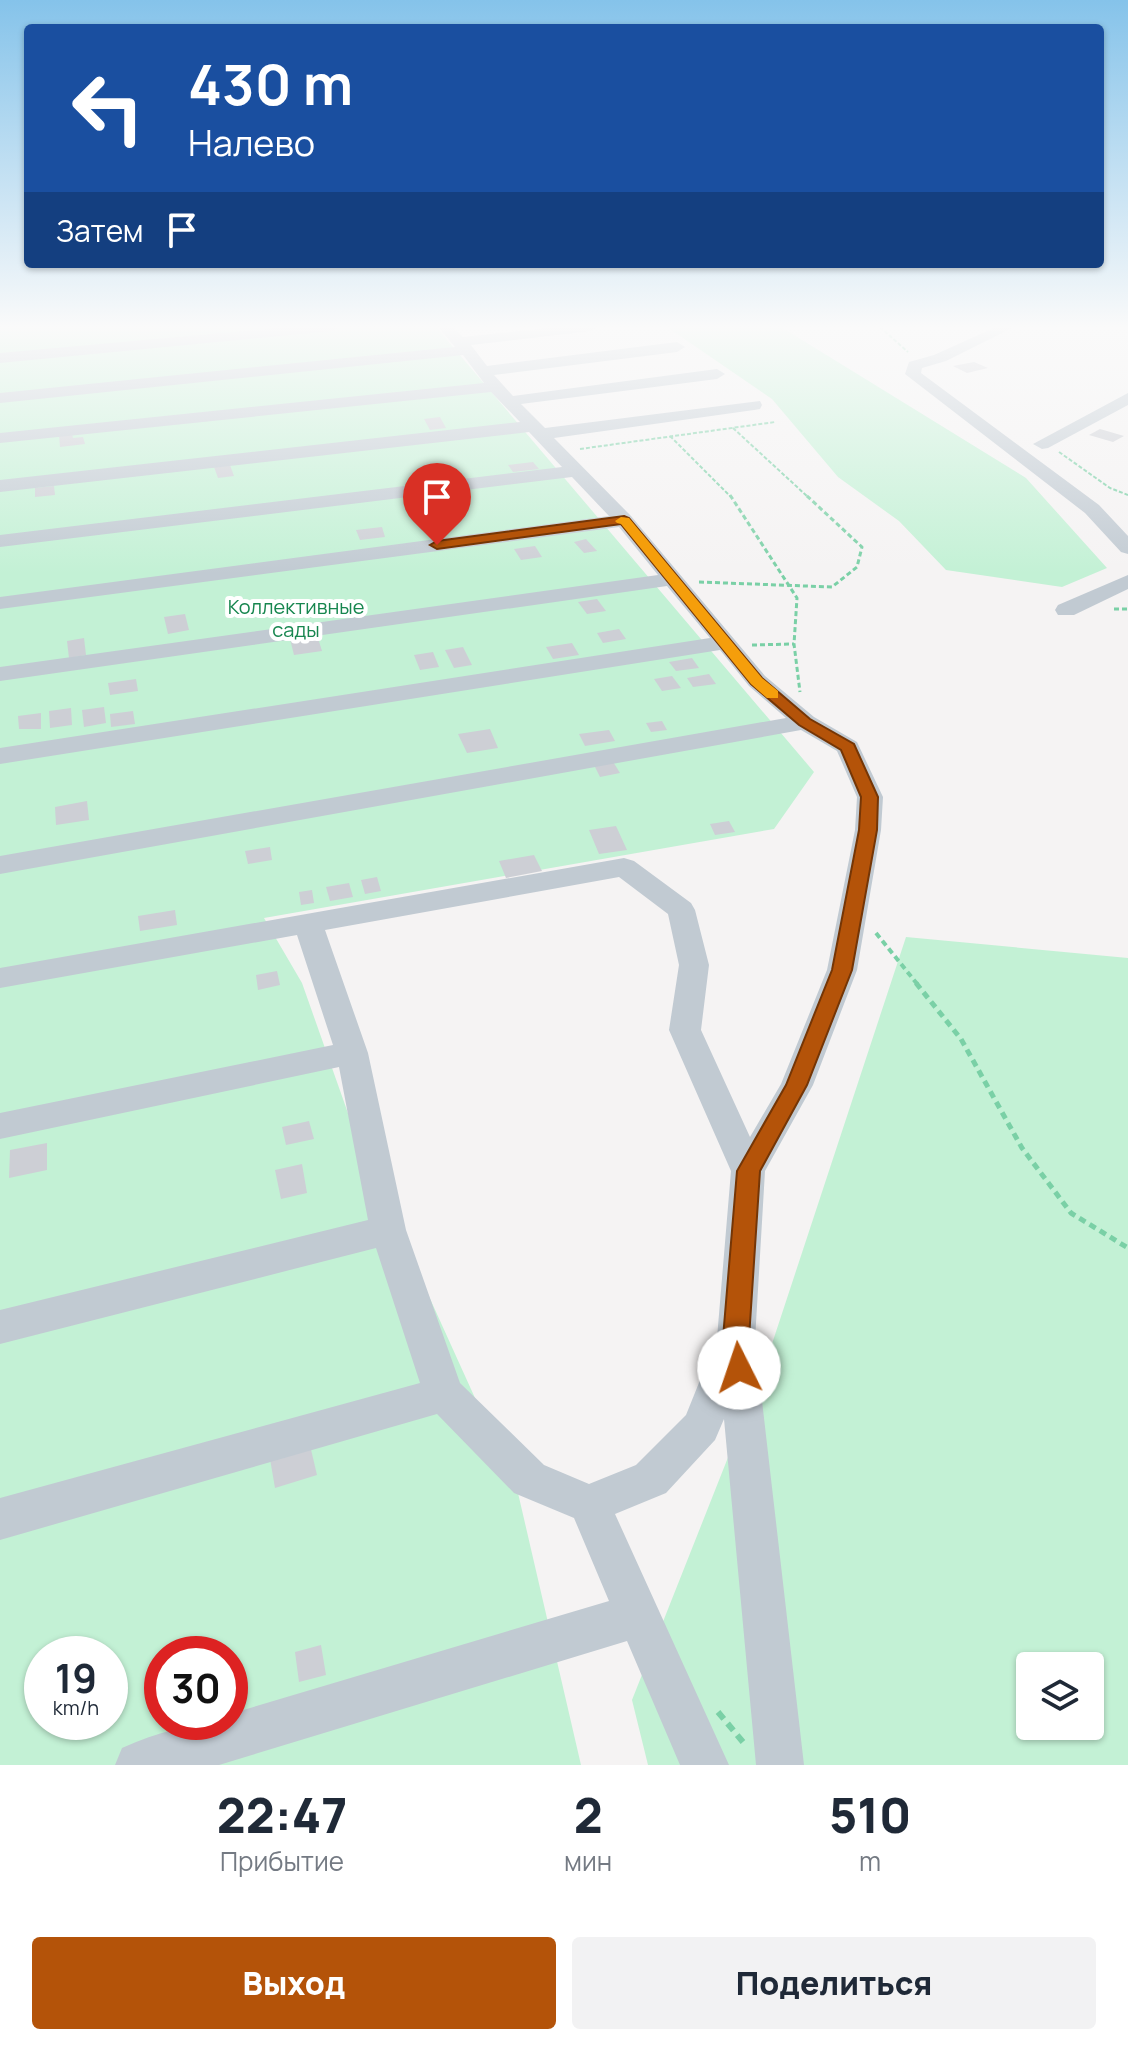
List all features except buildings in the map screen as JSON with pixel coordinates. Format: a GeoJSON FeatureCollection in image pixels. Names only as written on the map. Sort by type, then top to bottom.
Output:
{"type":"FeatureCollection","features":[{"type":"Feature","properties":{"kind":"street"},"geometry":{"type":"LineString","coordinates":[[0,438],[273,409]]}},
{"type":"Feature","properties":{"kind":"street"},"geometry":{"type":"LineString","coordinates":[[518,409],[624,520],[757,681],[805,722],[848,747],[870,797],[868,830],[842,970],[797,1085],[748,1171],[736,1338],[780,1765]]}},
{"type":"Feature","properties":{"kind":"street"},"geometry":{"type":"LineString","coordinates":[[0,486],[716,409]]}},
{"type":"Feature","properties":{"kind":"street"},"geometry":{"type":"LineString","coordinates":[[958,409],[1092,509],[1128,548]]}},
{"type":"Feature","properties":{"kind":"street"},"geometry":{"type":"LineString","coordinates":[[1042,444],[1107,409]]}},
{"type":"Feature","properties":{"kind":"street"},"geometry":{"type":"LineString","coordinates":[[0,541],[575,471]]}},
{"type":"Feature","properties":{"kind":"street"},"geometry":{"type":"LineString","coordinates":[[0,603],[624,520]]}},
{"type":"Feature","properties":{"kind":"street"},"geometry":{"type":"LineString","coordinates":[[0,674],[671,579]]}},
{"type":"Feature","properties":{"kind":"street"},"geometry":{"type":"LineString","coordinates":[[1066,610],[1128,581]]}},
{"type":"Feature","properties":{"kind":"street"},"geometry":{"type":"LineString","coordinates":[[0,756],[724,643]]}},
{"type":"Feature","properties":{"kind":"street"},"geometry":{"type":"LineString","coordinates":[[0,865],[805,722]]}},
{"type":"Feature","properties":{"kind":"street"},"geometry":{"type":"LineString","coordinates":[[0,978],[624,867],[681,910],[694,965],[685,1030],[748,1171]]}},
{"type":"Feature","properties":{"kind":"street"},"geometry":{"type":"LineString","coordinates":[[307,921],[352,1053],[388,1230],[444,1394],[529,1479],[589,1504],[705,1765]]}},
{"type":"Feature","properties":{"kind":"street"},"geometry":{"type":"LineString","coordinates":[[0,1126],[352,1053]]}},
{"type":"Feature","properties":{"kind":"street"},"geometry":{"type":"LineString","coordinates":[[0,1327],[388,1230]]}},
{"type":"Feature","properties":{"kind":"street"},"geometry":{"type":"LineString","coordinates":[[589,1504],[651,1479],[701,1427],[736,1338]]}},
{"type":"Feature","properties":{"kind":"street"},"geometry":{"type":"LineString","coordinates":[[0,1519],[444,1394]]}},
{"type":"Feature","properties":{"kind":"street"},"geometry":{"type":"LineString","coordinates":[[139,1765],[637,1615]]}},
{"type":"Feature","properties":{"kind":"path"},"geometry":{"type":"LineString","coordinates":[[558,452],[775,422]]}},
{"type":"Feature","properties":{"kind":"path"},"geometry":{"type":"LineString","coordinates":[[671,579],[722,584],[832,587],[857,567],[862,547],[733,428]]}},
{"type":"Feature","properties":{"kind":"path"},"geometry":{"type":"LineString","coordinates":[[670,436],[725,488],[797,598],[796,669]]}},
{"type":"Feature","properties":{"kind":"path"},"geometry":{"type":"LineString","coordinates":[[1042,444],[1051,446],[1110,488],[1128,495]]}},
{"type":"Feature","properties":{"kind":"path"},"geometry":{"type":"LineString","coordinates":[[724,643],[769,647],[794,644]]}},
{"type":"Feature","properties":{"kind":"path"},"geometry":{"type":"LineString","coordinates":[[856,894],[878,937],[961,1039],[1022,1148],[1071,1213],[1128,1248]]}},
{"type":"Feature","properties":{"kind":"green space","name":"Коллективные сады"},"geometry":{"type":"Polygon","coordinates":[[[0,409],[506,409],[814,772],[774,829],[264,918],[302,983],[355,1133],[518,1493],[581,1765],[0,1765],[0,409]]]}},
{"type":"Feature","properties":{"kind":"green space"},"geometry":{"type":"Polygon","coordinates":[[[781,409],[915,409],[1026,478],[1107,568],[1062,587],[946,570],[899,521],[838,477],[781,409]]]}},
{"type":"Feature","properties":{"kind":"green space"},"geometry":{"type":"Polygon","coordinates":[[[906,937],[1128,958],[1128,1765],[648,1765],[632,1700],[767,1359],[906,937]]]}},
{"type":"Feature","properties":{"kind":"slow traffic"},"geometry":{"type":"LineString","coordinates":[[621,521],[624,520],[724,643],[772,694]]}},
{"type":"Feature","properties":{"kind":"route"},"geometry":{"type":"LineString","coordinates":[[437,545],[624,520],[757,681],[805,722],[848,747],[870,797],[868,830],[842,970],[797,1085],[748,1171],[736,1338],[739,1368]]}}]}
